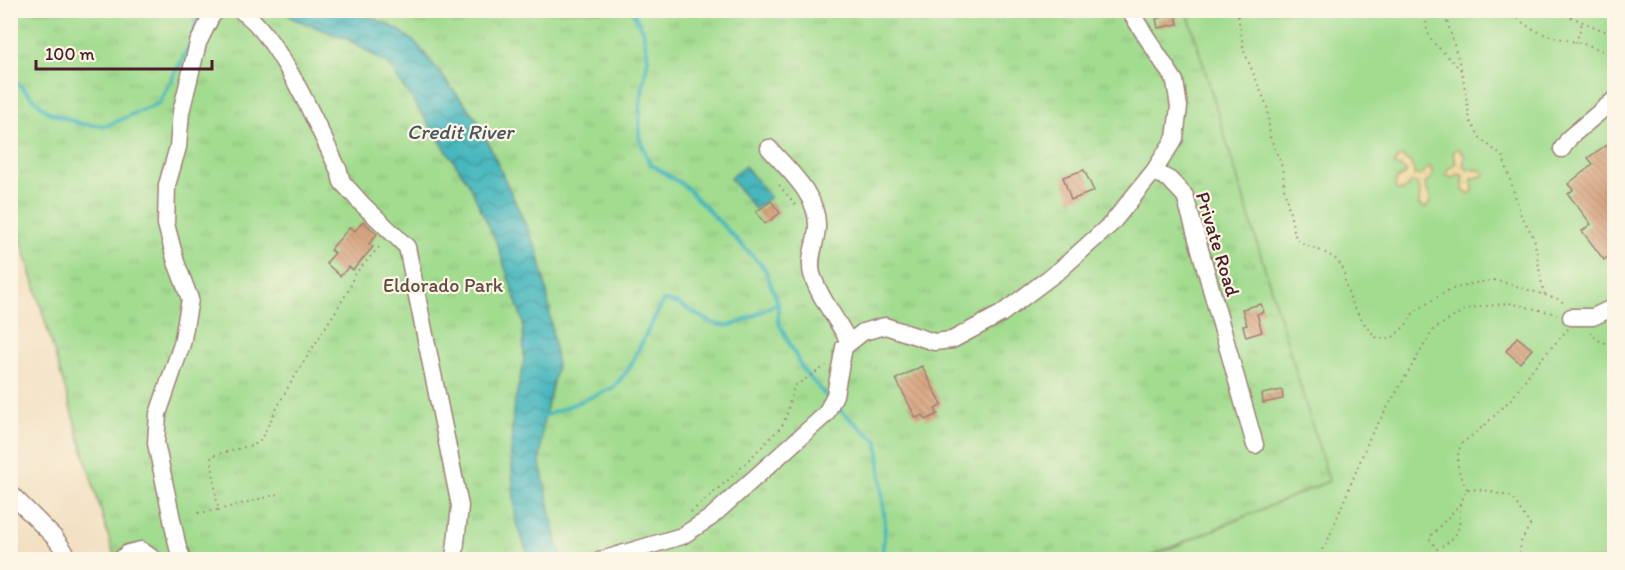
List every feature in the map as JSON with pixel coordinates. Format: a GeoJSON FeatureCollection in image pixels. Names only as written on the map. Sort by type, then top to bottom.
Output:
{"type":"FeatureCollection","features":[{"type":"Feature","properties":{"kind":"street"},"geometry":{"type":"LineString","coordinates":[[178,559],[178,548],[156,443],[158,414],[182,344],[190,299],[166,224],[168,185],[178,147],[181,112],[198,43],[212,15],[218,10]]}},
{"type":"Feature","properties":{"kind":"street"},"geometry":{"type":"LineString","coordinates":[[240,10],[249,15],[264,33],[300,91],[339,171],[342,182],[407,247],[460,506],[454,560]]}},
{"type":"Feature","properties":{"kind":"street"},"geometry":{"type":"LineString","coordinates":[[595,558],[682,536],[710,518],[826,414],[835,395],[844,347],[863,332],[885,326],[934,342],[952,340],[1001,314],[1061,269],[1112,223],[1155,171],[1175,138],[1179,107],[1175,81],[1129,10]]}},
{"type":"Feature","properties":{"kind":"street"},"geometry":{"type":"LineString","coordinates":[[1562,149],[1570,136],[1614,100]]}},
{"type":"Feature","properties":{"kind":"street"},"geometry":{"type":"LineString","coordinates":[[769,148],[812,201],[817,228],[811,256],[811,270],[816,285],[849,342]]}},
{"type":"Feature","properties":{"kind":"street","name":"Private Road"},"geometry":{"type":"LineString","coordinates":[[1155,171],[1170,180],[1185,196],[1255,445]]}},
{"type":"Feature","properties":{"kind":"street"},"geometry":{"type":"LineString","coordinates":[[1570,322],[1593,317],[1614,307]]}},
{"type":"Feature","properties":{"kind":"street"},"geometry":{"type":"LineString","coordinates":[[10,493],[55,538],[71,560]]}},
{"type":"Feature","properties":{"kind":"street"},"geometry":{"type":"LineString","coordinates":[[120,560],[128,553],[141,550],[155,560]]}},
{"type":"Feature","properties":{"kind":"path"},"geometry":{"type":"LineString","coordinates":[[1237,10],[1244,51],[1267,106],[1270,137],[1283,169],[1284,188],[1296,239],[1306,246],[1334,256],[1342,266],[1351,302],[1364,326],[1377,338],[1392,338],[1406,325],[1414,312],[1449,290],[1496,280],[1545,295],[1534,237],[1521,215],[1503,157],[1480,139],[1470,121],[1462,71],[1444,10]]}},
{"type":"Feature","properties":{"kind":"path"},"geometry":{"type":"LineString","coordinates":[[1425,10],[1427,31],[1432,41],[1462,71]]}},
{"type":"Feature","properties":{"kind":"path"},"geometry":{"type":"LineString","coordinates":[[1509,10],[1536,31],[1613,57]]}},
{"type":"Feature","properties":{"kind":"path"},"geometry":{"type":"LineString","coordinates":[[1554,10],[1614,35]]}},
{"type":"Feature","properties":{"kind":"path"},"geometry":{"type":"LineString","coordinates":[[1576,43],[1583,22]]}},
{"type":"Feature","properties":{"kind":"path"},"geometry":{"type":"LineString","coordinates":[[779,185],[800,210]]}},
{"type":"Feature","properties":{"kind":"path"},"geometry":{"type":"LineString","coordinates":[[218,510],[211,456],[259,442],[287,389],[350,288],[353,276],[393,233]]}},
{"type":"Feature","properties":{"kind":"path"},"geometry":{"type":"LineString","coordinates":[[1316,560],[1328,540],[1370,437],[1433,330],[1466,309],[1509,303],[1570,322],[1598,340],[1614,347]]}},
{"type":"Feature","properties":{"kind":"path"},"geometry":{"type":"LineString","coordinates":[[1460,504],[1460,528],[1452,541],[1437,549],[1428,538],[1460,504],[1467,489],[1458,469],[1461,444],[1485,425],[1513,397],[1570,322]]}},
{"type":"Feature","properties":{"kind":"path"},"geometry":{"type":"LineString","coordinates":[[689,515],[735,474],[782,426],[796,385],[825,368],[829,362]]}},
{"type":"Feature","properties":{"kind":"path"},"geometry":{"type":"LineString","coordinates":[[1467,489],[1484,490],[1512,497],[1530,525],[1521,542],[1519,560]]}},
{"type":"Feature","properties":{"kind":"path"},"geometry":{"type":"LineString","coordinates":[[198,513],[282,493]]}},
{"type":"Feature","properties":{"kind":"path"},"geometry":{"type":"LineString","coordinates":[[579,560],[595,558]]}},
{"type":"Feature","properties":{"kind":"green space","name":"Eldorado Park"},"geometry":{"type":"Polygon","coordinates":[[[10,11],[1187,11],[1329,481],[1143,559],[115,559],[11,205],[10,11]]]}},
{"type":"Feature","properties":{"kind":"green space"},"geometry":{"type":"Polygon","coordinates":[[[1187,11],[1614,11],[1614,559],[1143,560],[1328,481],[1187,11]]]}},
{"type":"Feature","properties":{"kind":"sand"},"geometry":{"type":"Polygon","coordinates":[[[1459,149],[1464,154],[1464,167],[1482,171],[1485,175],[1472,179],[1473,191],[1471,193],[1463,190],[1463,176],[1460,174],[1452,178],[1446,175],[1448,169],[1456,163],[1453,153],[1459,149]]]}},
{"type":"Feature","properties":{"kind":"sand"},"geometry":{"type":"Polygon","coordinates":[[[1402,157],[1410,162],[1416,175],[1420,176],[1429,167],[1432,169],[1432,177],[1425,184],[1430,202],[1425,208],[1419,205],[1420,191],[1416,183],[1412,182],[1402,191],[1398,191],[1395,187],[1396,180],[1406,174],[1404,169],[1394,165],[1398,158],[1402,157]]]}},
{"type":"Feature","properties":{"kind":"water","name":"Credit River"},"geometry":{"type":"Polygon","coordinates":[[[284,11],[358,11],[399,30],[417,44],[478,121],[538,252],[547,293],[557,366],[543,423],[540,463],[558,546],[564,559],[530,559],[516,523],[511,457],[513,410],[524,361],[523,322],[498,246],[468,182],[388,64],[347,39],[292,18],[284,11]]]}},
{"type":"Feature","properties":{"kind":"water"},"geometry":{"type":"Polygon","coordinates":[[[745,166],[770,197],[755,209],[730,178],[745,166]]]}},
{"type":"Feature","properties":{"kind":"building"},"geometry":{"type":"Polygon","coordinates":[[[1176,14],[1178,24],[1158,28],[1156,19],[1176,14]]]}},
{"type":"Feature","properties":{"kind":"building"},"geometry":{"type":"Polygon","coordinates":[[[1606,145],[1611,151],[1614,148],[1614,252],[1604,260],[1582,231],[1591,224],[1568,194],[1573,190],[1568,184],[1593,164],[1588,158],[1606,145]]]}},
{"type":"Feature","properties":{"kind":"building"},"geometry":{"type":"Polygon","coordinates":[[[1084,170],[1094,191],[1071,200],[1063,177],[1084,170]]]}},
{"type":"Feature","properties":{"kind":"building"},"geometry":{"type":"Polygon","coordinates":[[[771,201],[780,213],[765,224],[756,212],[771,201]]]}},
{"type":"Feature","properties":{"kind":"building"},"geometry":{"type":"Polygon","coordinates":[[[363,221],[377,234],[369,244],[373,247],[353,270],[349,267],[340,276],[326,263],[335,253],[330,250],[350,227],[355,231],[363,221]]]}},
{"type":"Feature","properties":{"kind":"building"},"geometry":{"type":"Polygon","coordinates":[[[1261,304],[1264,312],[1257,314],[1262,332],[1246,337],[1243,326],[1247,325],[1242,309],[1261,304]]]}},
{"type":"Feature","properties":{"kind":"building"},"geometry":{"type":"Polygon","coordinates":[[[1517,337],[1532,349],[1520,363],[1506,351],[1517,337]]]}},
{"type":"Feature","properties":{"kind":"building"},"geometry":{"type":"Polygon","coordinates":[[[922,366],[942,405],[935,409],[938,414],[926,420],[923,415],[916,418],[896,379],[922,366]]]}},
{"type":"Feature","properties":{"kind":"building"},"geometry":{"type":"Polygon","coordinates":[[[1282,390],[1283,399],[1263,403],[1262,394],[1282,390]]]}},
{"type":"Feature","properties":{"kind":"waterway"},"geometry":{"type":"LineString","coordinates":[[192,37],[196,25],[194,10]]}},
{"type":"Feature","properties":{"kind":"waterway"},"geometry":{"type":"LineString","coordinates":[[632,10],[643,31],[648,59],[640,103],[639,137],[650,164],[685,186],[765,269],[778,303],[778,321],[803,370],[829,399]]}},
{"type":"Feature","properties":{"kind":"waterway"},"geometry":{"type":"LineString","coordinates":[[10,76],[48,112],[81,124],[106,126],[159,103],[189,47]]}},
{"type":"Feature","properties":{"kind":"waterway"},"geometry":{"type":"LineString","coordinates":[[540,418],[613,388],[628,370],[663,301],[680,305],[705,319],[723,325],[737,324],[778,303]]}},
{"type":"Feature","properties":{"kind":"waterway"},"geometry":{"type":"LineString","coordinates":[[836,407],[878,442],[885,526],[882,560]]}}]}
